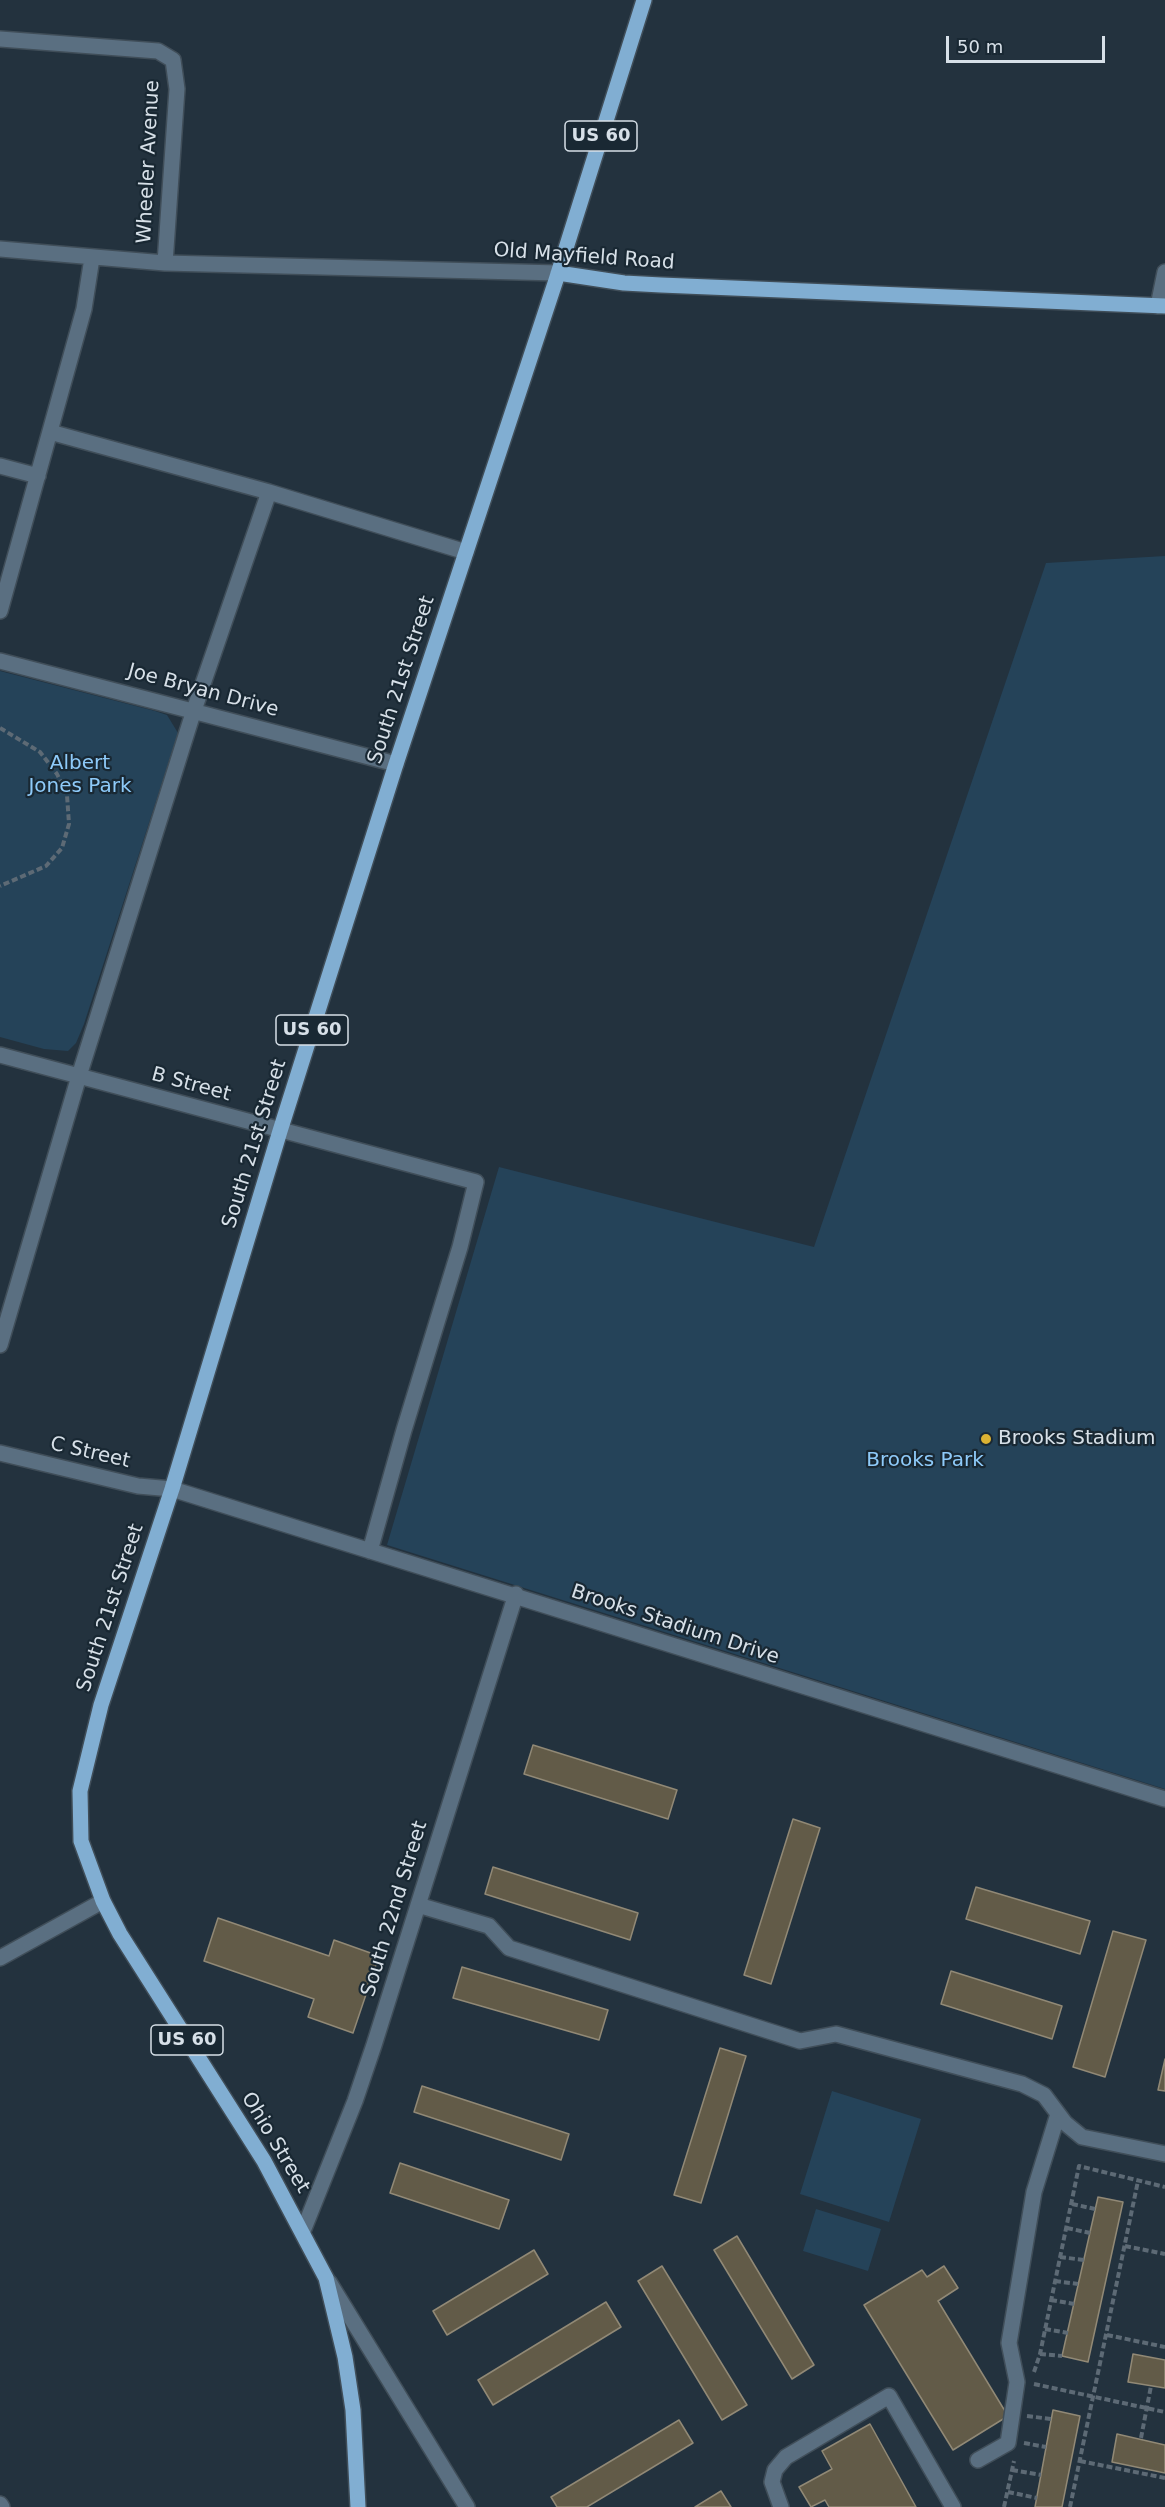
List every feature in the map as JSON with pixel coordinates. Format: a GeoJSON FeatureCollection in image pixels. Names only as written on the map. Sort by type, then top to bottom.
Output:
{"type":"FeatureCollection","features":[{"type":"Feature","properties":{"kind":"main road","name":"US 60"},"geometry":{"type":"LineString","coordinates":[[558,273],[644,0]]}},
{"type":"Feature","properties":{"kind":"main road","name":"Old Mayfield Road"},"geometry":{"type":"LineString","coordinates":[[558,273],[624,283],[1161,306]]}},
{"type":"Feature","properties":{"kind":"main road","name":"South 21st Street"},"geometry":{"type":"LineString","coordinates":[[80,1791],[101,1705],[172,1489],[280,1131],[396,764],[558,273]]}},
{"type":"Feature","properties":{"kind":"main road","name":"Ohio Street"},"geometry":{"type":"LineString","coordinates":[[80,1791],[81,1841],[103,1901],[120,1934],[264,2161],[326,2278]]}},
{"type":"Feature","properties":{"kind":"main road","name":"US 60"},"geometry":{"type":"LineString","coordinates":[[326,2278],[345,2357],[353,2410],[358,2507]]}},
{"type":"Feature","properties":{"kind":"street","name":"Wheeler Avenue"},"geometry":{"type":"LineString","coordinates":[[0,39],[158,51],[173,60],[177,89],[165,263]]}},
{"type":"Feature","properties":{"kind":"street","name":"Old Mayfield Road"},"geometry":{"type":"LineString","coordinates":[[0,249],[165,263],[558,273]]}},
{"type":"Feature","properties":{"kind":"street"},"geometry":{"type":"LineString","coordinates":[[0,611],[84,309],[92,258]]}},
{"type":"Feature","properties":{"kind":"street"},"geometry":{"type":"LineString","coordinates":[[1161,306],[1165,272]]}},
{"type":"Feature","properties":{"kind":"street"},"geometry":{"type":"LineString","coordinates":[[50,432],[269,492],[466,552]]}},
{"type":"Feature","properties":{"kind":"street"},"geometry":{"type":"LineString","coordinates":[[0,466],[38,476]]}},
{"type":"Feature","properties":{"kind":"street"},"geometry":{"type":"LineString","coordinates":[[0,1346],[79,1076],[194,710],[269,492]]}},
{"type":"Feature","properties":{"kind":"street","name":"Joe Bryan Drive"},"geometry":{"type":"LineString","coordinates":[[0,661],[396,764]]}},
{"type":"Feature","properties":{"kind":"street","name":"B Street"},"geometry":{"type":"LineString","coordinates":[[0,1054],[476,1182],[460,1247],[370,1551]]}},
{"type":"Feature","properties":{"kind":"street","name":"C Street"},"geometry":{"type":"LineString","coordinates":[[0,1453],[138,1486],[172,1489]]}},
{"type":"Feature","properties":{"kind":"street","name":"Brooks Stadium Drive"},"geometry":{"type":"LineString","coordinates":[[172,1489],[516,1594],[588,1621],[1165,1799]]}},
{"type":"Feature","properties":{"kind":"street","name":"South 22nd Street"},"geometry":{"type":"LineString","coordinates":[[303,2231],[355,2101],[516,1594]]}},
{"type":"Feature","properties":{"kind":"street"},"geometry":{"type":"LineString","coordinates":[[0,1958],[103,1901]]}},
{"type":"Feature","properties":{"kind":"street"},"geometry":{"type":"LineString","coordinates":[[418,1905],[489,1926],[509,1948],[800,2042],[836,2034],[1022,2084],[1044,2095],[1058,2114],[1082,2138],[1165,2154]]}},
{"type":"Feature","properties":{"kind":"street"},"geometry":{"type":"LineString","coordinates":[[978,2460],[1008,2443],[1017,2382],[1009,2343],[1034,2192],[1058,2114]]}},
{"type":"Feature","properties":{"kind":"street","name":"Ohio Street"},"geometry":{"type":"LineString","coordinates":[[326,2278],[467,2507]]}},
{"type":"Feature","properties":{"kind":"street"},"geometry":{"type":"LineString","coordinates":[[782,2507],[772,2482],[775,2470],[786,2457],[889,2396],[953,2507]]}},
{"type":"Feature","properties":{"kind":"path"},"geometry":{"type":"LineString","coordinates":[[0,728],[40,752],[57,774],[67,795],[69,824],[62,848],[46,866],[0,886]]}},
{"type":"Feature","properties":{"kind":"path"},"geometry":{"type":"LineString","coordinates":[[1165,2187],[1080,2166],[1040,2354],[1030,2383],[1165,2412]]}},
{"type":"Feature","properties":{"kind":"path"},"geometry":{"type":"LineString","coordinates":[[1070,2507],[1138,2181]]}},
{"type":"Feature","properties":{"kind":"path"},"geometry":{"type":"LineString","coordinates":[[1072,2204],[1095,2209]]}},
{"type":"Feature","properties":{"kind":"path"},"geometry":{"type":"LineString","coordinates":[[1066,2228],[1090,2233]]}},
{"type":"Feature","properties":{"kind":"path"},"geometry":{"type":"LineString","coordinates":[[1125,2246],[1165,2254]]}},
{"type":"Feature","properties":{"kind":"path"},"geometry":{"type":"LineString","coordinates":[[1060,2257],[1084,2260]]}},
{"type":"Feature","properties":{"kind":"path"},"geometry":{"type":"LineString","coordinates":[[1055,2281],[1078,2284]]}},
{"type":"Feature","properties":{"kind":"path"},"geometry":{"type":"LineString","coordinates":[[1051,2300],[1074,2304]]}},
{"type":"Feature","properties":{"kind":"path"},"geometry":{"type":"LineString","coordinates":[[1045,2329],[1068,2333]]}},
{"type":"Feature","properties":{"kind":"path"},"geometry":{"type":"LineString","coordinates":[[1107,2335],[1165,2347]]}},
{"type":"Feature","properties":{"kind":"path"},"geometry":{"type":"LineString","coordinates":[[1040,2354],[1062,2356]]}},
{"type":"Feature","properties":{"kind":"path"},"geometry":{"type":"LineString","coordinates":[[1141,2439],[1151,2386]]}},
{"type":"Feature","properties":{"kind":"path"},"geometry":{"type":"LineString","coordinates":[[1022,2424],[1026,2405]]}},
{"type":"Feature","properties":{"kind":"path"},"geometry":{"type":"LineString","coordinates":[[1024,2416],[1051,2420]]}},
{"type":"Feature","properties":{"kind":"path"},"geometry":{"type":"LineString","coordinates":[[1018,2442],[1046,2447]]}},
{"type":"Feature","properties":{"kind":"path"},"geometry":{"type":"LineString","coordinates":[[1004,2507],[1016,2451]]}},
{"type":"Feature","properties":{"kind":"path"},"geometry":{"type":"LineString","coordinates":[[1080,2461],[1165,2478]]}},
{"type":"Feature","properties":{"kind":"path"},"geometry":{"type":"LineString","coordinates":[[1012,2470],[1041,2475]]}},
{"type":"Feature","properties":{"kind":"path"},"geometry":{"type":"LineString","coordinates":[[1008,2492],[1037,2498]]}},
{"type":"Feature","properties":{"kind":"green space","name":"Brooks Park"},"geometry":{"type":"Polygon","coordinates":[[[1165,556],[1165,1789],[387,1545],[499,1167],[814,1247],[1046,563],[1165,556]]]}},
{"type":"Feature","properties":{"kind":"green space","name":"Albert Jones Park"},"geometry":{"type":"Polygon","coordinates":[[[0,671],[167,715],[178,733],[84,1024],[76,1043],[68,1051],[44,1049],[0,1037],[0,671]]]}},
{"type":"Feature","properties":{"kind":"green space"},"geometry":{"type":"Polygon","coordinates":[[[832,2091],[921,2119],[889,2222],[800,2194],[832,2091]]]}},
{"type":"Feature","properties":{"kind":"green space"},"geometry":{"type":"Polygon","coordinates":[[[816,2209],[881,2229],[868,2271],[803,2251],[816,2209]]]}},
{"type":"Feature","properties":{"kind":"building"},"geometry":{"type":"Polygon","coordinates":[[[533,1745],[677,1790],[668,1819],[524,1774],[533,1745]]]}},
{"type":"Feature","properties":{"kind":"building"},"geometry":{"type":"Polygon","coordinates":[[[793,1819],[820,1828],[771,1984],[744,1975],[793,1819]]]}},
{"type":"Feature","properties":{"kind":"building"},"geometry":{"type":"Polygon","coordinates":[[[493,1867],[638,1913],[630,1940],[485,1894],[493,1867]]]}},
{"type":"Feature","properties":{"kind":"building"},"geometry":{"type":"Polygon","coordinates":[[[976,1887],[1090,1921],[1080,1954],[966,1919],[976,1887]]]}},
{"type":"Feature","properties":{"kind":"building"},"geometry":{"type":"Polygon","coordinates":[[[218,1918],[329,1956],[334,1940],[379,1956],[353,2033],[308,2017],[314,1999],[204,1961],[218,1918]]]}},
{"type":"Feature","properties":{"kind":"building"},"geometry":{"type":"Polygon","coordinates":[[[1113,1931],[1146,1940],[1105,2077],[1073,2067],[1113,1931]]]}},
{"type":"Feature","properties":{"kind":"building"},"geometry":{"type":"Polygon","coordinates":[[[462,1967],[608,2010],[599,2040],[453,1998],[462,1967]]]}},
{"type":"Feature","properties":{"kind":"building"},"geometry":{"type":"Polygon","coordinates":[[[951,1971],[1062,2006],[1052,2039],[941,2004],[951,1971]]]}},
{"type":"Feature","properties":{"kind":"building"},"geometry":{"type":"Polygon","coordinates":[[[720,2048],[746,2056],[701,2203],[674,2195],[720,2048]]]}},
{"type":"Feature","properties":{"kind":"building"},"geometry":{"type":"Polygon","coordinates":[[[1165,2059],[1165,2091],[1158,2090],[1165,2059]]]}},
{"type":"Feature","properties":{"kind":"building"},"geometry":{"type":"Polygon","coordinates":[[[422,2086],[569,2134],[561,2160],[414,2112],[422,2086]]]}},
{"type":"Feature","properties":{"kind":"building"},"geometry":{"type":"Polygon","coordinates":[[[400,2163],[509,2200],[499,2229],[390,2193],[400,2163]]]}},
{"type":"Feature","properties":{"kind":"building"},"geometry":{"type":"Polygon","coordinates":[[[1098,2197],[1123,2202],[1088,2362],[1062,2356],[1098,2197]]]}},
{"type":"Feature","properties":{"kind":"building"},"geometry":{"type":"Polygon","coordinates":[[[737,2236],[814,2365],[792,2379],[714,2250],[737,2236]]]}},
{"type":"Feature","properties":{"kind":"building"},"geometry":{"type":"Polygon","coordinates":[[[534,2250],[548,2274],[447,2335],[433,2311],[534,2250]]]}},
{"type":"Feature","properties":{"kind":"building"},"geometry":{"type":"Polygon","coordinates":[[[662,2266],[747,2405],[722,2420],[638,2281],[662,2266]]]}},
{"type":"Feature","properties":{"kind":"building"},"geometry":{"type":"Polygon","coordinates":[[[944,2266],[958,2288],[938,2301],[1008,2416],[953,2450],[864,2305],[922,2270],[927,2277],[944,2266]]]}},
{"type":"Feature","properties":{"kind":"building"},"geometry":{"type":"Polygon","coordinates":[[[606,2302],[621,2327],[493,2405],[478,2380],[606,2302]]]}},
{"type":"Feature","properties":{"kind":"building"},"geometry":{"type":"Polygon","coordinates":[[[1133,2354],[1165,2360],[1165,2388],[1128,2382],[1133,2354]]]}},
{"type":"Feature","properties":{"kind":"building"},"geometry":{"type":"Polygon","coordinates":[[[1053,2410],[1080,2416],[1062,2507],[1035,2507],[1053,2410]]]}},
{"type":"Feature","properties":{"kind":"building"},"geometry":{"type":"Polygon","coordinates":[[[679,2420],[693,2443],[587,2507],[557,2507],[551,2497],[679,2420]]]}},
{"type":"Feature","properties":{"kind":"building"},"geometry":{"type":"Polygon","coordinates":[[[870,2424],[916,2507],[829,2507],[825,2500],[811,2507],[799,2487],[832,2469],[822,2451],[870,2424]]]}},
{"type":"Feature","properties":{"kind":"building"},"geometry":{"type":"Polygon","coordinates":[[[1117,2434],[1165,2445],[1165,2473],[1112,2462],[1117,2434]]]}},
{"type":"Feature","properties":{"kind":"building"},"geometry":{"type":"Polygon","coordinates":[[[721,2491],[731,2507],[695,2507],[721,2491]]]}},
{"type":"Feature","properties":{"kind":"place","name":"Brooks Stadium"},"geometry":{"type":"Point","coordinates":[986,1439]}}]}
